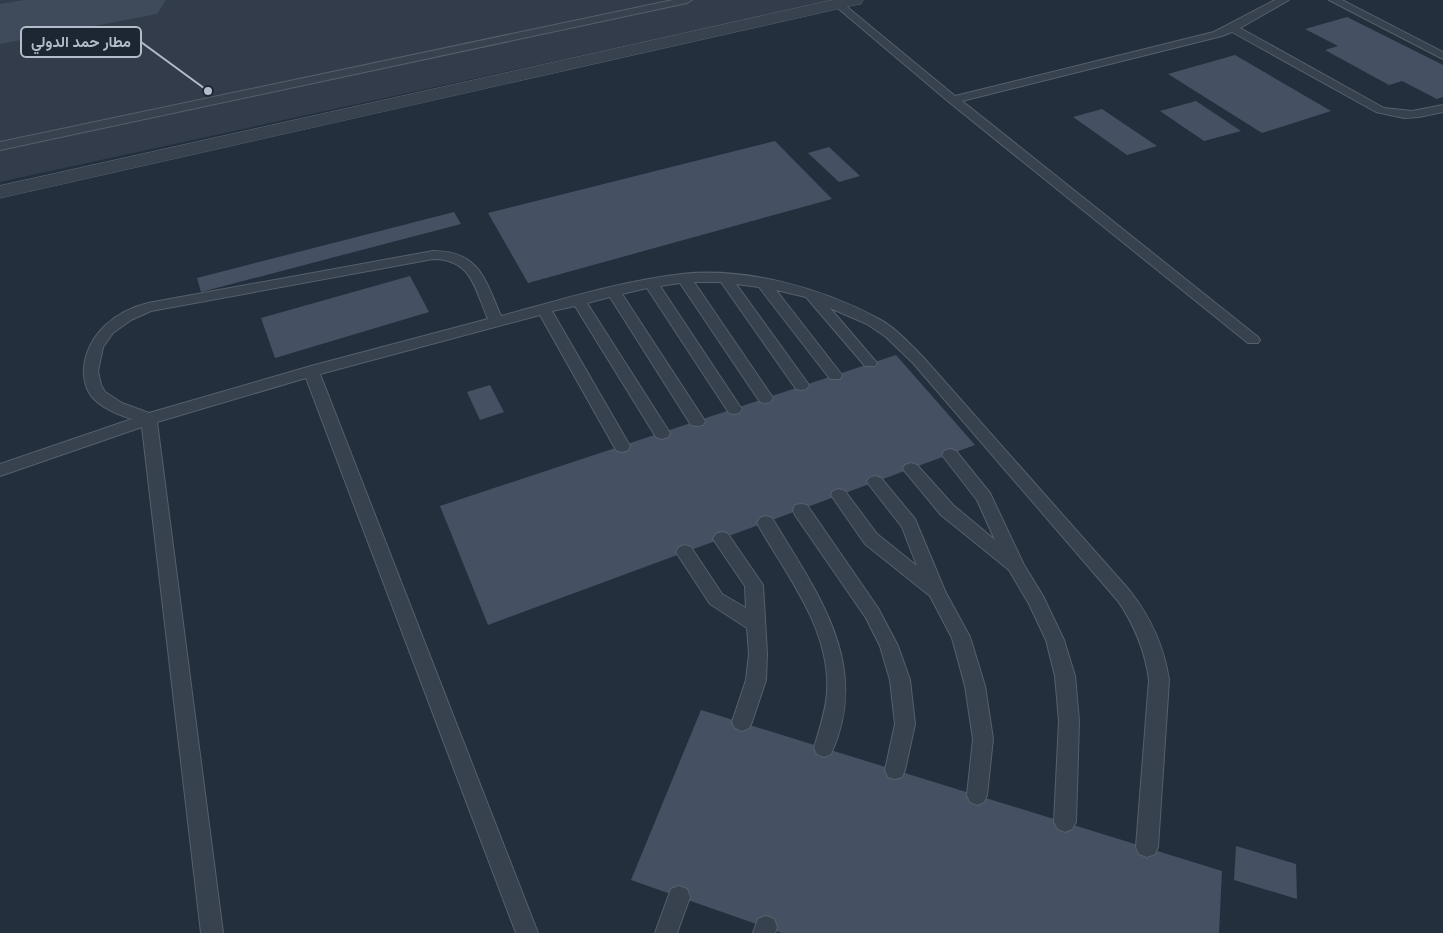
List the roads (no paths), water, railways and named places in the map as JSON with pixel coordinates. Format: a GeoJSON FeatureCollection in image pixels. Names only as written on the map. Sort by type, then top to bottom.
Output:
{"type":"FeatureCollection","features":[{"type":"Feature","properties":{"kind":"street"},"geometry":{"type":"LineString","coordinates":[[0,192],[846,2]]}},
{"type":"Feature","properties":{"kind":"lane"},"geometry":{"type":"LineString","coordinates":[[0,146],[687,0]]}},
{"type":"Feature","properties":{"kind":"lane"},"geometry":{"type":"LineString","coordinates":[[953,100],[1218,34],[1234,29],[1260,9],[1284,0]]}},
{"type":"Feature","properties":{"kind":"lane"},"geometry":{"type":"LineString","coordinates":[[1334,0],[1443,56]]}},
{"type":"Feature","properties":{"kind":"lane"},"geometry":{"type":"LineString","coordinates":[[846,2],[953,100],[1253,340]]}},
{"type":"Feature","properties":{"kind":"lane"},"geometry":{"type":"LineString","coordinates":[[1234,29],[1380,110],[1397,115],[1415,116],[1443,108]]}},
{"type":"Feature","properties":{"kind":"lane"},"geometry":{"type":"LineString","coordinates":[[149,419],[127,412],[100,396],[91,380],[94,348],[100,338],[120,320],[148,307],[432,255],[449,256],[462,260],[471,268],[496,322]]}},
{"type":"Feature","properties":{"kind":"lane"},"geometry":{"type":"LineString","coordinates":[[684,278],[766,398]]}},
{"type":"Feature","properties":{"kind":"lane"},"geometry":{"type":"LineString","coordinates":[[0,470],[149,419],[312,371],[578,300],[650,283],[684,278],[724,278],[763,283],[812,294],[872,321],[891,334],[918,360],[1124,596],[1138,615],[1149,636],[1156,658],[1159,680],[1159,703],[1147,847]]}},
{"type":"Feature","properties":{"kind":"lane"},"geometry":{"type":"LineString","coordinates":[[724,278],[801,385]]}},
{"type":"Feature","properties":{"kind":"lane"},"geometry":{"type":"LineString","coordinates":[[650,283],[734,409]]}},
{"type":"Feature","properties":{"kind":"lane"},"geometry":{"type":"LineString","coordinates":[[763,283],[835,375]]}},
{"type":"Feature","properties":{"kind":"lane"},"geometry":{"type":"LineString","coordinates":[[613,292],[697,421]]}},
{"type":"Feature","properties":{"kind":"lane"},"geometry":{"type":"LineString","coordinates":[[812,294],[870,363]]}},
{"type":"Feature","properties":{"kind":"lane"},"geometry":{"type":"LineString","coordinates":[[578,300],[662,433]]}},
{"type":"Feature","properties":{"kind":"lane"},"geometry":{"type":"LineString","coordinates":[[544,309],[622,446]]}},
{"type":"Feature","properties":{"kind":"lane"},"geometry":{"type":"LineString","coordinates":[[312,371],[527,933]]}},
{"type":"Feature","properties":{"kind":"lane"},"geometry":{"type":"LineString","coordinates":[[149,419],[212,933]]}},
{"type":"Feature","properties":{"kind":"lane"},"geometry":{"type":"LineString","coordinates":[[950,455],[984,497],[1017,568],[1037,600],[1055,640],[1065,676],[1069,720],[1065,822]]}},
{"type":"Feature","properties":{"kind":"lane"},"geometry":{"type":"LineString","coordinates":[[912,469],[947,510],[1017,568]]}},
{"type":"Feature","properties":{"kind":"lane"},"geometry":{"type":"LineString","coordinates":[[875,482],[910,524],[937,592],[961,637],[975,686],[983,739],[977,795]]}},
{"type":"Feature","properties":{"kind":"lane"},"geometry":{"type":"LineString","coordinates":[[839,496],[871,539],[937,592]]}},
{"type":"Feature","properties":{"kind":"lane"},"geometry":{"type":"LineString","coordinates":[[801,510],[872,613],[889,646],[900,680],[905,724],[896,770]]}},
{"type":"Feature","properties":{"kind":"lane"},"geometry":{"type":"LineString","coordinates":[[766,522],[819,614],[833,652],[837,686],[833,713],[824,748]]}},
{"type":"Feature","properties":{"kind":"lane"},"geometry":{"type":"LineString","coordinates":[[722,539],[754,585],[758,654],[756,680],[742,722]]}},
{"type":"Feature","properties":{"kind":"lane"},"geometry":{"type":"LineString","coordinates":[[685,552],[716,599],[756,623]]}},
{"type":"Feature","properties":{"kind":"lane"},"geometry":{"type":"LineString","coordinates":[[666,933],[680,897]]}},
{"type":"Feature","properties":{"kind":"place","name":"مطار حمد الدولي"},"geometry":{"type":"Point","coordinates":[208,91]}}]}
